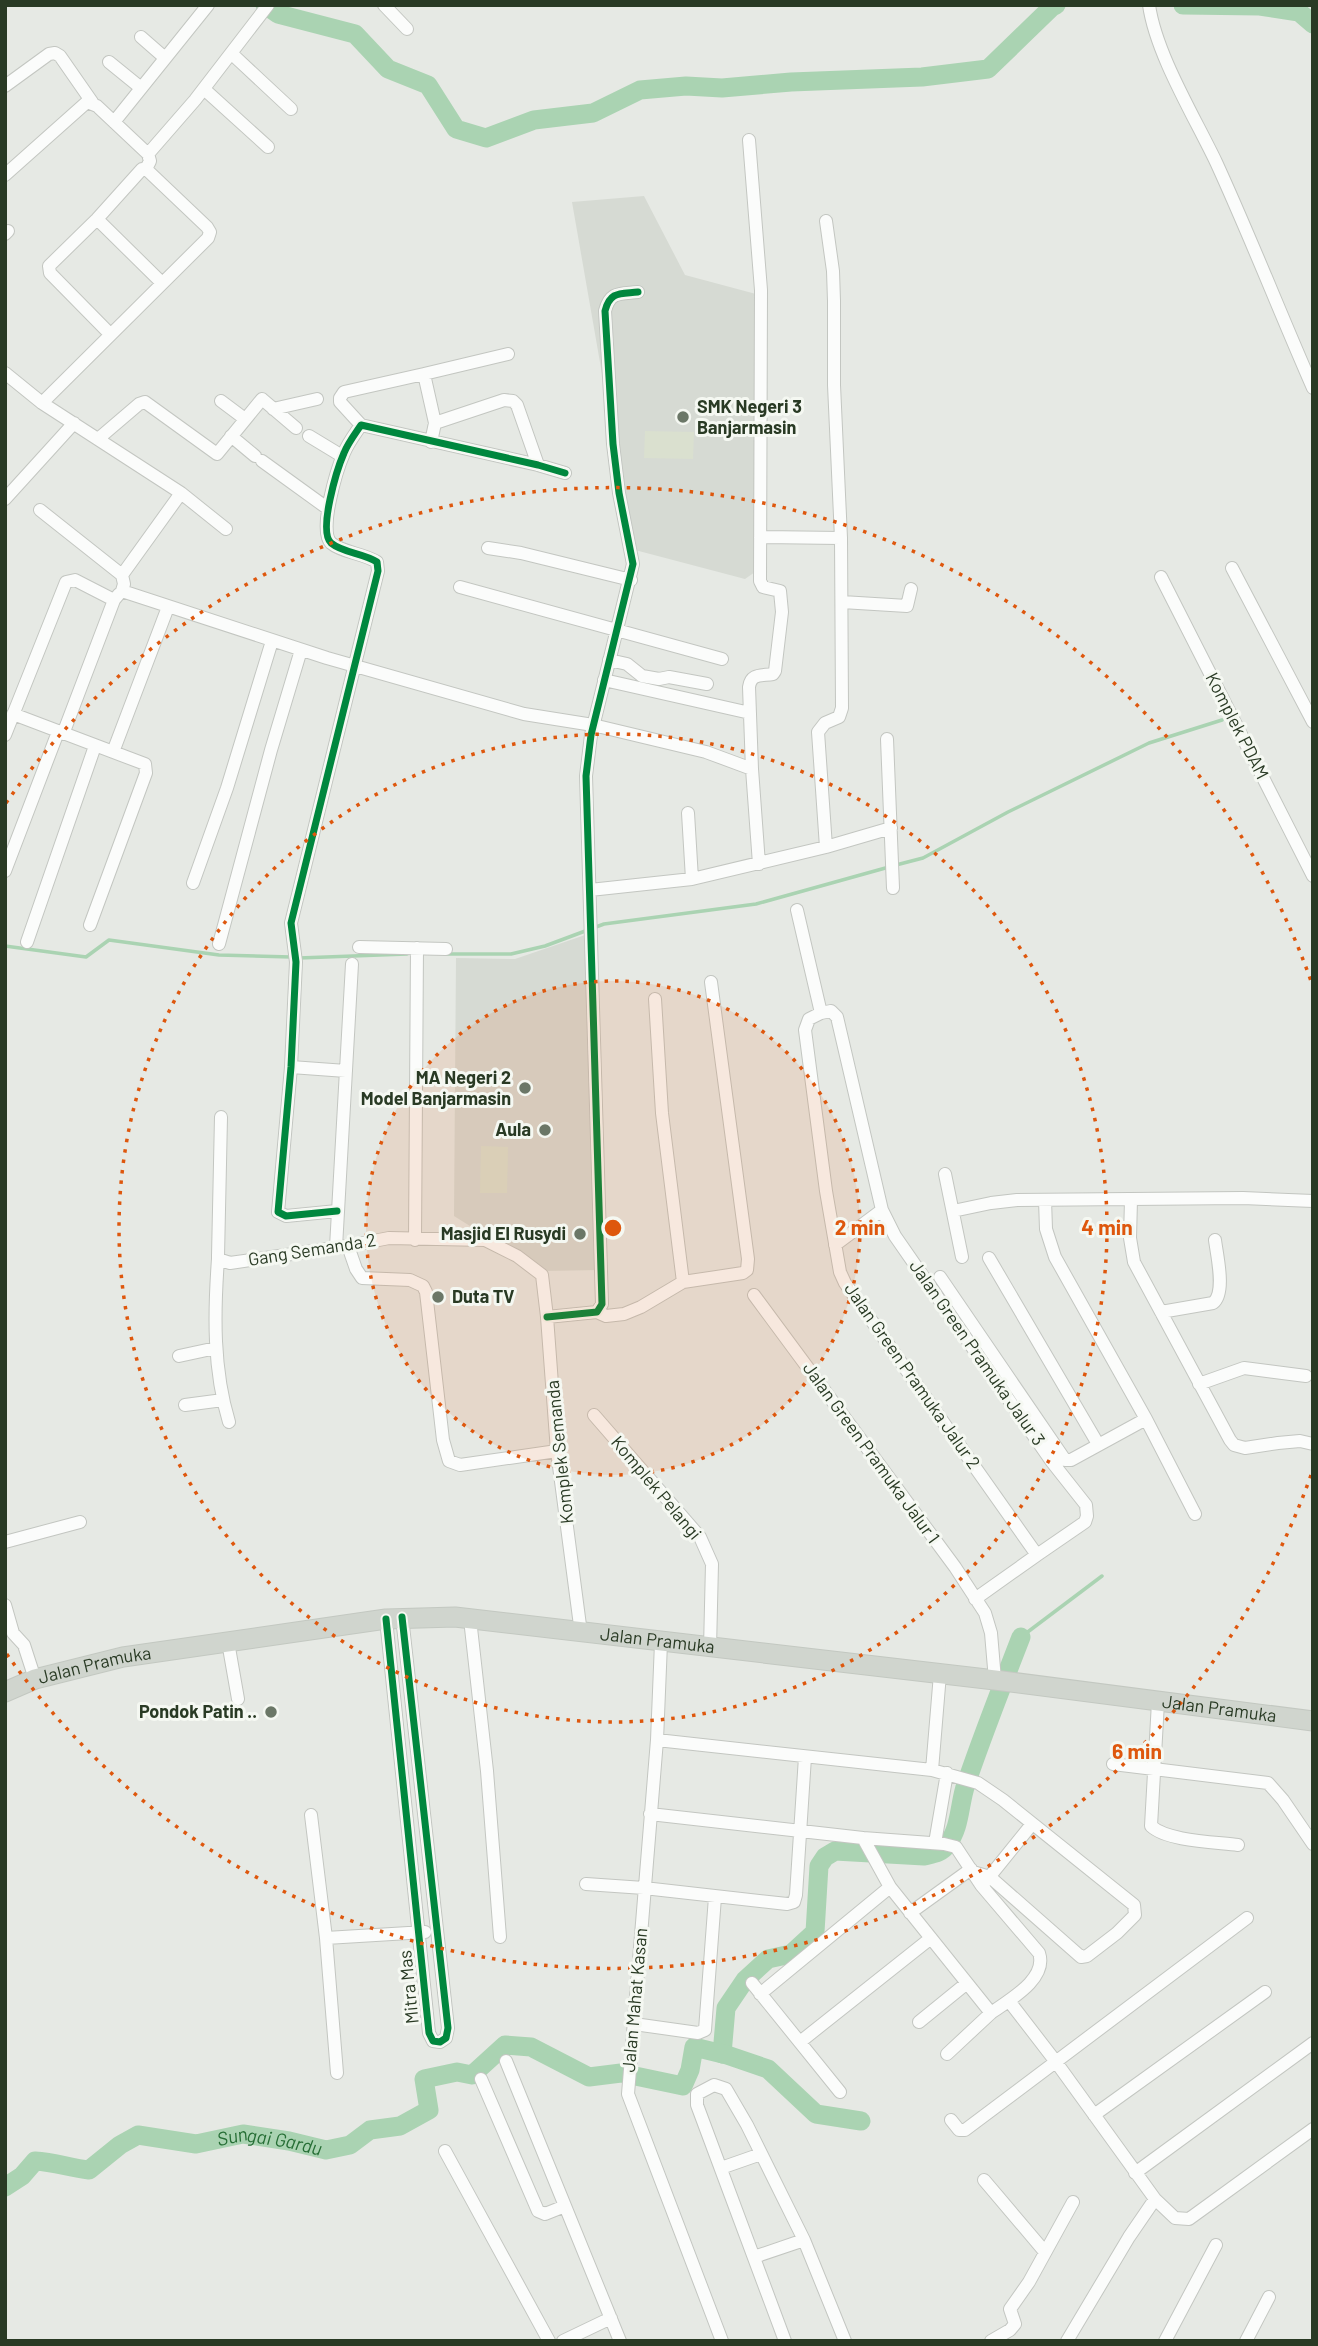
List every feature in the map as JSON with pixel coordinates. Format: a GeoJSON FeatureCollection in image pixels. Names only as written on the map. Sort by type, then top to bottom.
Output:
{"type":"FeatureCollection","features":[{"type":"Feature","properties":{"kind":"main road","name":"Jalan Pramuka"},"geometry":{"type":"LineString","coordinates":[[5,1692],[35,1679],[122,1657],[394,1618],[470,1619],[1313,1721]]}},
{"type":"Feature","properties":{"kind":"street"},"geometry":{"type":"LineString","coordinates":[[114,122],[208,5]]}},
{"type":"Feature","properties":{"kind":"street"},"geometry":{"type":"LineString","coordinates":[[148,154],[204,89],[268,5]]}},
{"type":"Feature","properties":{"kind":"street"},"geometry":{"type":"LineString","coordinates":[[384,5],[407,29]]}},
{"type":"Feature","properties":{"kind":"street"},"geometry":{"type":"LineString","coordinates":[[1149,6],[1163,53],[1229,191],[1313,388]]}},
{"type":"Feature","properties":{"kind":"street"},"geometry":{"type":"LineString","coordinates":[[141,37],[165,58]]}},
{"type":"Feature","properties":{"kind":"street"},"geometry":{"type":"LineString","coordinates":[[232,53],[291,108]]}},
{"type":"Feature","properties":{"kind":"street"},"geometry":{"type":"LineString","coordinates":[[5,86],[49,54],[58,54],[92,102],[148,154],[150,161],[146,169],[142,169],[97,219],[50,264],[49,269],[110,334]]}},
{"type":"Feature","properties":{"kind":"street"},"geometry":{"type":"LineString","coordinates":[[109,62],[141,88]]}},
{"type":"Feature","properties":{"kind":"street"},"geometry":{"type":"LineString","coordinates":[[204,89],[268,147]]}},
{"type":"Feature","properties":{"kind":"street"},"geometry":{"type":"LineString","coordinates":[[5,175],[82,105],[92,102]]}},
{"type":"Feature","properties":{"kind":"street"},"geometry":{"type":"LineString","coordinates":[[749,140],[761,290],[761,586],[780,591],[782,612],[775,671],[773,674],[757,675],[751,680],[752,769],[758,864]]}},
{"type":"Feature","properties":{"kind":"street"},"geometry":{"type":"LineString","coordinates":[[42,402],[205,242],[210,232],[146,169]]}},
{"type":"Feature","properties":{"kind":"street"},"geometry":{"type":"LineString","coordinates":[[97,219],[162,283]]}},
{"type":"Feature","properties":{"kind":"street"},"geometry":{"type":"LineString","coordinates":[[826,221],[833,271],[842,602],[842,708],[839,717],[821,727],[818,742],[826,848]]}},
{"type":"Feature","properties":{"kind":"street"},"geometry":{"type":"LineString","coordinates":[[597,1312],[602,1304],[603,1264],[586,776],[593,725],[631,580],[632,555],[613,444],[605,311],[607,301],[614,294],[638,292]]}},
{"type":"Feature","properties":{"kind":"street"},"geometry":{"type":"LineString","coordinates":[[508,354],[344,392],[340,402],[361,425],[565,473]]}},
{"type":"Feature","properties":{"kind":"street"},"geometry":{"type":"LineString","coordinates":[[5,373],[42,402],[181,493],[226,529]]}},
{"type":"Feature","properties":{"kind":"street"},"geometry":{"type":"LineString","coordinates":[[424,374],[435,422],[431,442]]}},
{"type":"Feature","properties":{"kind":"street"},"geometry":{"type":"LineString","coordinates":[[274,409],[317,398]]}},
{"type":"Feature","properties":{"kind":"street"},"geometry":{"type":"LineString","coordinates":[[98,439],[141,402],[145,402],[217,453],[262,399],[296,428]]}},
{"type":"Feature","properties":{"kind":"street"},"geometry":{"type":"LineString","coordinates":[[435,422],[504,400],[513,401],[517,405],[538,465]]}},
{"type":"Feature","properties":{"kind":"street"},"geometry":{"type":"LineString","coordinates":[[221,401],[245,419]]}},
{"type":"Feature","properties":{"kind":"street"},"geometry":{"type":"LineString","coordinates":[[5,499],[74,423]]}},
{"type":"Feature","properties":{"kind":"street"},"geometry":{"type":"LineString","coordinates":[[337,1211],[286,1216],[278,1212],[291,1067],[296,958],[291,923],[378,565],[374,559],[337,547],[330,542],[325,531],[327,508],[342,456],[361,425]]}},
{"type":"Feature","properties":{"kind":"street"},"geometry":{"type":"LineString","coordinates":[[231,436],[327,508]]}},
{"type":"Feature","properties":{"kind":"street"},"geometry":{"type":"LineString","coordinates":[[309,436],[342,456]]}},
{"type":"Feature","properties":{"kind":"street"},"geometry":{"type":"LineString","coordinates":[[121,575],[181,493]]}},
{"type":"Feature","properties":{"kind":"street"},"geometry":{"type":"LineString","coordinates":[[5,871],[124,584],[121,575],[40,510]]}},
{"type":"Feature","properties":{"kind":"street"},"geometry":{"type":"LineString","coordinates":[[760,537],[841,538]]}},
{"type":"Feature","properties":{"kind":"street"},"geometry":{"type":"LineString","coordinates":[[488,548],[521,553],[631,580]]}},
{"type":"Feature","properties":{"kind":"street"},"geometry":{"type":"LineString","coordinates":[[1232,568],[1313,722]]}},
{"type":"Feature","properties":{"kind":"street","name":"Komplek PDAM"},"geometry":{"type":"LineString","coordinates":[[1161,577],[1313,876]]}},
{"type":"Feature","properties":{"kind":"street"},"geometry":{"type":"LineString","coordinates":[[5,735],[66,582],[75,580],[118,596],[168,607],[353,666],[524,714],[593,725],[706,752],[752,769]]}},
{"type":"Feature","properties":{"kind":"street"},"geometry":{"type":"LineString","coordinates":[[460,587],[722,659]]}},
{"type":"Feature","properties":{"kind":"street"},"geometry":{"type":"LineString","coordinates":[[842,602],[907,606],[911,589]]}},
{"type":"Feature","properties":{"kind":"street"},"geometry":{"type":"LineString","coordinates":[[113,752],[168,607]]}},
{"type":"Feature","properties":{"kind":"street"},"geometry":{"type":"LineString","coordinates":[[193,883],[272,641]]}},
{"type":"Feature","properties":{"kind":"street"},"geometry":{"type":"LineString","coordinates":[[219,944],[301,650]]}},
{"type":"Feature","properties":{"kind":"street"},"geometry":{"type":"LineString","coordinates":[[609,660],[627,664],[642,676],[659,679],[668,677],[707,684]]}},
{"type":"Feature","properties":{"kind":"street"},"geometry":{"type":"LineString","coordinates":[[604,680],[750,713]]}},
{"type":"Feature","properties":{"kind":"street"},"geometry":{"type":"LineString","coordinates":[[13,714],[145,764],[146,773],[90,925]]}},
{"type":"Feature","properties":{"kind":"street"},"geometry":{"type":"LineString","coordinates":[[887,739],[893,888]]}},
{"type":"Feature","properties":{"kind":"street"},"geometry":{"type":"LineString","coordinates":[[27,942],[95,746]]}},
{"type":"Feature","properties":{"kind":"street"},"geometry":{"type":"LineString","coordinates":[[688,813],[692,879]]}},
{"type":"Feature","properties":{"kind":"street"},"geometry":{"type":"LineString","coordinates":[[590,890],[692,879],[826,848],[891,828]]}},
{"type":"Feature","properties":{"kind":"street"},"geometry":{"type":"LineString","coordinates":[[797,910],[821,1013]]}},
{"type":"Feature","properties":{"kind":"street"},"geometry":{"type":"LineString","coordinates":[[359,947],[417,953],[446,949]]}},
{"type":"Feature","properties":{"kind":"street"},"geometry":{"type":"LineString","coordinates":[[415,1240],[417,953]]}},
{"type":"Feature","properties":{"kind":"street"},"geometry":{"type":"LineString","coordinates":[[352,964],[337,1211],[342,1247],[362,1278],[410,1280],[423,1286],[426,1292],[443,1440],[449,1461],[460,1465],[557,1451]]}},
{"type":"Feature","properties":{"kind":"street"},"geometry":{"type":"LineString","coordinates":[[547,1317],[597,1312],[606,1316],[624,1314],[683,1282],[743,1273],[748,1266],[711,982]]}},
{"type":"Feature","properties":{"kind":"street"},"geometry":{"type":"LineString","coordinates":[[655,999],[662,1113],[683,1282]]}},
{"type":"Feature","properties":{"kind":"street","name":"Jalan Green Pramuka Jalur 3"},"geometry":{"type":"LineString","coordinates":[[821,1013],[831,1011],[837,1017],[882,1210],[895,1236],[1052,1462],[1086,1505],[1085,1522],[1037,1555]]}},
{"type":"Feature","properties":{"kind":"street","name":"Jalan Green Pramuka Jalur 2"},"geometry":{"type":"LineString","coordinates":[[821,1013],[809,1019],[805,1030],[836,1259],[845,1283],[1037,1555]]}},
{"type":"Feature","properties":{"kind":"street"},"geometry":{"type":"LineString","coordinates":[[291,1067],[346,1071]]}},
{"type":"Feature","properties":{"kind":"street"},"geometry":{"type":"LineString","coordinates":[[221,1117],[216,1348],[223,1400],[229,1422]]}},
{"type":"Feature","properties":{"kind":"street"},"geometry":{"type":"LineString","coordinates":[[944,1174],[962,1257]]}},
{"type":"Feature","properties":{"kind":"street"},"geometry":{"type":"LineString","coordinates":[[953,1211],[990,1203],[1045,1200],[1243,1198],[1313,1201]]}},
{"type":"Feature","properties":{"kind":"street"},"geometry":{"type":"LineString","coordinates":[[1045,1200],[1046,1229],[1055,1257],[1146,1419],[1195,1514]]}},
{"type":"Feature","properties":{"kind":"street"},"geometry":{"type":"LineString","coordinates":[[1131,1200],[1130,1238],[1133,1262],[1234,1445],[1245,1448],[1300,1441],[1313,1444]]}},
{"type":"Feature","properties":{"kind":"street"},"geometry":{"type":"LineString","coordinates":[[835,1245],[882,1210]]}},
{"type":"Feature","properties":{"kind":"street","name":"Gang Semanda 2"},"geometry":{"type":"LineString","coordinates":[[218,1259],[230,1263],[389,1238],[485,1240],[540,1272]]}},
{"type":"Feature","properties":{"kind":"street"},"geometry":{"type":"LineString","coordinates":[[1161,1312],[1213,1303],[1218,1299],[1220,1290],[1215,1240]]}},
{"type":"Feature","properties":{"kind":"street"},"geometry":{"type":"LineString","coordinates":[[989,1258],[1098,1444]]}},
{"type":"Feature","properties":{"kind":"street","name":"Komplek Semanda"},"geometry":{"type":"LineString","coordinates":[[540,1272],[544,1284],[557,1451],[581,1633]]}},
{"type":"Feature","properties":{"kind":"street"},"geometry":{"type":"LineString","coordinates":[[940,1277],[1062,1458],[1071,1460],[1146,1419]]}},
{"type":"Feature","properties":{"kind":"street","name":"Jalan Green Pramuka Jalur 1"},"geometry":{"type":"LineString","coordinates":[[754,1295],[947,1556],[985,1614],[991,1633],[998,1681]]}},
{"type":"Feature","properties":{"kind":"street"},"geometry":{"type":"LineString","coordinates":[[179,1356],[216,1348]]}},
{"type":"Feature","properties":{"kind":"street"},"geometry":{"type":"LineString","coordinates":[[1199,1384],[1244,1368],[1306,1376]]}},
{"type":"Feature","properties":{"kind":"street"},"geometry":{"type":"LineString","coordinates":[[185,1405],[223,1400]]}},
{"type":"Feature","properties":{"kind":"street","name":"Komplek Pelangi"},"geometry":{"type":"LineString","coordinates":[[594,1415],[701,1538],[707,1549],[712,1564],[709,1648]]}},
{"type":"Feature","properties":{"kind":"street"},"geometry":{"type":"LineString","coordinates":[[5,1542],[80,1522]]}},
{"type":"Feature","properties":{"kind":"street"},"geometry":{"type":"LineString","coordinates":[[975,1599],[1037,1555]]}},
{"type":"Feature","properties":{"kind":"street"},"geometry":{"type":"LineString","coordinates":[[5,1605],[13,1633],[24,1645],[35,1679]]}},
{"type":"Feature","properties":{"kind":"street","name":"Mitra Mas"},"geometry":{"type":"LineString","coordinates":[[394,1618],[422,1804],[447,2028],[446,2038],[440,2042],[433,2041],[429,2033],[407,1805],[394,1618]]}},
{"type":"Feature","properties":{"kind":"street"},"geometry":{"type":"LineString","coordinates":[[470,1619],[487,1771],[500,1937]]}},
{"type":"Feature","properties":{"kind":"street"},"geometry":{"type":"LineString","coordinates":[[228,1642],[238,1699]]}},
{"type":"Feature","properties":{"kind":"street","name":"Jalan Mahat Kasan"},"geometry":{"type":"LineString","coordinates":[[661,1643],[657,1740],[628,2083],[630,2101],[722,2341]]}},
{"type":"Feature","properties":{"kind":"street"},"geometry":{"type":"LineString","coordinates":[[932,1770],[940,1674]]}},
{"type":"Feature","properties":{"kind":"street"},"geometry":{"type":"LineString","coordinates":[[1158,1702],[1150,1822],[1153,1829],[1177,1837],[1238,1845]]}},
{"type":"Feature","properties":{"kind":"street"},"geometry":{"type":"LineString","coordinates":[[650,1814],[800,1831],[867,1847],[956,1847],[972,1870],[1081,1957],[1087,1956],[1135,1915],[1134,1905],[978,1783],[932,1770],[657,1740]]}},
{"type":"Feature","properties":{"kind":"street"},"geometry":{"type":"LineString","coordinates":[[586,1884],[787,1904],[794,1902],[805,1757]]}},
{"type":"Feature","properties":{"kind":"street"},"geometry":{"type":"LineString","coordinates":[[1113,1764],[1268,1783],[1313,1844]]}},
{"type":"Feature","properties":{"kind":"street"},"geometry":{"type":"LineString","coordinates":[[943,1845],[952,1775]]}},
{"type":"Feature","properties":{"kind":"street"},"geometry":{"type":"LineString","coordinates":[[407,1805],[422,1804]]}},
{"type":"Feature","properties":{"kind":"street"},"geometry":{"type":"LineString","coordinates":[[312,1815],[337,2073]]}},
{"type":"Feature","properties":{"kind":"street"},"geometry":{"type":"LineString","coordinates":[[986,1881],[1031,1824]]}},
{"type":"Feature","properties":{"kind":"street"},"geometry":{"type":"LineString","coordinates":[[867,1847],[890,1887],[991,2014]]}},
{"type":"Feature","properties":{"kind":"street"},"geometry":{"type":"LineString","coordinates":[[910,1913],[972,1870]]}},
{"type":"Feature","properties":{"kind":"street"},"geometry":{"type":"LineString","coordinates":[[947,2054],[1039,1974],[1039,1953],[986,1881]]}},
{"type":"Feature","properties":{"kind":"street"},"geometry":{"type":"LineString","coordinates":[[760,1994],[890,1887]]}},
{"type":"Feature","properties":{"kind":"street"},"geometry":{"type":"LineString","coordinates":[[634,2024],[698,2033],[705,2030],[715,1897]]}},
{"type":"Feature","properties":{"kind":"street"},"geometry":{"type":"LineString","coordinates":[[951,2120],[959,2130],[965,2130],[1247,1917]]}},
{"type":"Feature","properties":{"kind":"street"},"geometry":{"type":"LineString","coordinates":[[326,1938],[436,1932]]}},
{"type":"Feature","properties":{"kind":"street"},"geometry":{"type":"LineString","coordinates":[[800,2042],[931,1938]]}},
{"type":"Feature","properties":{"kind":"street"},"geometry":{"type":"LineString","coordinates":[[752,1983],[841,2092]]}},
{"type":"Feature","properties":{"kind":"street"},"geometry":{"type":"LineString","coordinates":[[919,2022],[967,1983]]}},
{"type":"Feature","properties":{"kind":"street"},"geometry":{"type":"LineString","coordinates":[[1094,2115],[1265,1992]]}},
{"type":"Feature","properties":{"kind":"street"},"geometry":{"type":"LineString","coordinates":[[1009,2001],[1135,2173],[1155,2199],[1175,2218],[1189,2219],[1313,2129]]}},
{"type":"Feature","properties":{"kind":"street"},"geometry":{"type":"LineString","coordinates":[[1135,2173],[1313,2043]]}},
{"type":"Feature","properties":{"kind":"street"},"geometry":{"type":"LineString","coordinates":[[506,2061],[620,2341]]}},
{"type":"Feature","properties":{"kind":"street"},"geometry":{"type":"LineString","coordinates":[[481,2079],[538,2211],[545,2214],[565,2206]]}},
{"type":"Feature","properties":{"kind":"street"},"geometry":{"type":"LineString","coordinates":[[785,2341],[697,2099],[701,2091],[715,2085],[729,2093],[761,2154],[804,2240],[845,2341]]}},
{"type":"Feature","properties":{"kind":"street"},"geometry":{"type":"LineString","coordinates":[[445,2151],[549,2341]]}},
{"type":"Feature","properties":{"kind":"street"},"geometry":{"type":"LineString","coordinates":[[721,2168],[761,2154]]}},
{"type":"Feature","properties":{"kind":"street"},"geometry":{"type":"LineString","coordinates":[[984,2180],[1045,2252]]}},
{"type":"Feature","properties":{"kind":"street"},"geometry":{"type":"LineString","coordinates":[[1067,2341],[1155,2199]]}},
{"type":"Feature","properties":{"kind":"street"},"geometry":{"type":"LineString","coordinates":[[991,2341],[1015,2324],[1010,2309],[1029,2282],[1073,2202]]}},
{"type":"Feature","properties":{"kind":"street"},"geometry":{"type":"LineString","coordinates":[[754,2257],[804,2240]]}},
{"type":"Feature","properties":{"kind":"street"},"geometry":{"type":"LineString","coordinates":[[1165,2341],[1216,2245]]}},
{"type":"Feature","properties":{"kind":"street"},"geometry":{"type":"LineString","coordinates":[[1246,2341],[1269,2297]]}},
{"type":"Feature","properties":{"kind":"street"},"geometry":{"type":"LineString","coordinates":[[563,2341],[611,2318]]}},
{"type":"Feature","properties":{"kind":"shaded area","name":"SMK Negeri 3 Banjarmasin"},"geometry":{"type":"Polygon","coordinates":[[[644,196],[685,275],[756,294],[755,572],[745,579],[635,550],[631,540],[572,202],[644,196]]]}},
{"type":"Feature","properties":{"kind":"shaded area","name":"MA Negeri 2 Model Banjarmasin"},"geometry":{"type":"Polygon","coordinates":[[[591,933],[599,1270],[542,1271],[454,1216],[456,958],[515,959],[591,933]]]}},
{"type":"Feature","properties":{"kind":"green space"},"geometry":{"type":"Polygon","coordinates":[[[645,431],[694,432],[693,459],[644,458],[645,431]]]}},
{"type":"Feature","properties":{"kind":"green space"},"geometry":{"type":"Polygon","coordinates":[[[481,1146],[508,1147],[507,1193],[480,1193],[481,1146]]]}},
{"type":"Feature","properties":{"kind":"waterway"},"geometry":{"type":"LineString","coordinates":[[265,5],[278,14],[355,34],[388,69],[428,85],[456,129],[486,138],[534,120],[593,113],[640,90],[922,77],[988,69],[1056,5]]}},
{"type":"Feature","properties":{"kind":"waterway"},"geometry":{"type":"LineString","coordinates":[[1183,5],[1260,6],[1299,12],[1313,24]]}},
{"type":"Feature","properties":{"kind":"waterway"},"geometry":{"type":"LineString","coordinates":[[896,865],[923,858],[1008,812],[1149,743],[1222,720]]}},
{"type":"Feature","properties":{"kind":"waterway"},"geometry":{"type":"LineString","coordinates":[[446,954],[511,954],[545,946],[604,924],[756,904],[889,867]]}},
{"type":"Feature","properties":{"kind":"waterway"},"geometry":{"type":"LineString","coordinates":[[5,946],[86,957],[109,940],[219,955],[291,957]]}},
{"type":"Feature","properties":{"kind":"waterway"},"geometry":{"type":"LineString","coordinates":[[299,958],[407,954]]}},
{"type":"Feature","properties":{"kind":"waterway"},"geometry":{"type":"LineString","coordinates":[[1021,1637],[1102,1576]]}},
{"type":"Feature","properties":{"kind":"waterway"},"geometry":{"type":"LineString","coordinates":[[722,2054],[726,2008],[745,1980],[768,1959],[791,1954],[815,1932],[819,1866],[825,1857],[835,1851],[924,1856],[945,1848],[955,1831],[972,1765],[1021,1637]]}},
{"type":"Feature","properties":{"kind":"waterway","name":"Sungai Gardu"},"geometry":{"type":"LineString","coordinates":[[5,2187],[22,2176],[35,2161],[89,2170],[120,2145],[138,2135],[196,2144],[243,2134],[326,2150],[350,2145],[370,2130],[400,2126],[429,2110],[424,2079],[457,2072],[472,2075],[505,2045],[531,2047],[589,2077],[621,2073],[683,2086],[690,2070],[694,2047],[768,2069],[816,2114],[861,2121]]}},
{"type":"Feature","properties":{"kind":"cycle path"},"geometry":{"type":"LineString","coordinates":[[547,1317],[597,1312],[602,1304],[586,776],[591,735],[633,564],[619,493],[613,444],[605,311],[613,297],[638,292]]}},
{"type":"Feature","properties":{"kind":"cycle path"},"geometry":{"type":"LineString","coordinates":[[337,1211],[286,1216],[278,1212],[291,1067],[296,962],[291,923],[378,571],[377,562],[336,546],[328,536],[328,513],[337,472],[346,449],[361,425],[565,473]]}},
{"type":"Feature","properties":{"kind":"cycle path"},"geometry":{"type":"LineString","coordinates":[[386,1619],[429,2033],[433,2041],[440,2042],[446,2038],[448,2028],[402,1617]]}},
{"type":"Feature","properties":{"kind":"place","name":"SMK Negeri 3 Banjarmasin"},"geometry":{"type":"Point","coordinates":[683,417]}},
{"type":"Feature","properties":{"kind":"place","name":"MA Negeri 2 Model Banjarmasin"},"geometry":{"type":"Point","coordinates":[525,1088]}},
{"type":"Feature","properties":{"kind":"place","name":"Aula"},"geometry":{"type":"Point","coordinates":[545,1130]}},
{"type":"Feature","properties":{"kind":"place","name":"Masjid El Rusydi"},"geometry":{"type":"Point","coordinates":[580,1234]}},
{"type":"Feature","properties":{"kind":"place","name":"Duta TV"},"geometry":{"type":"Point","coordinates":[438,1297]}},
{"type":"Feature","properties":{"kind":"place","name":"Pondok Patin .."},"geometry":{"type":"Point","coordinates":[271,1712]}}]}
